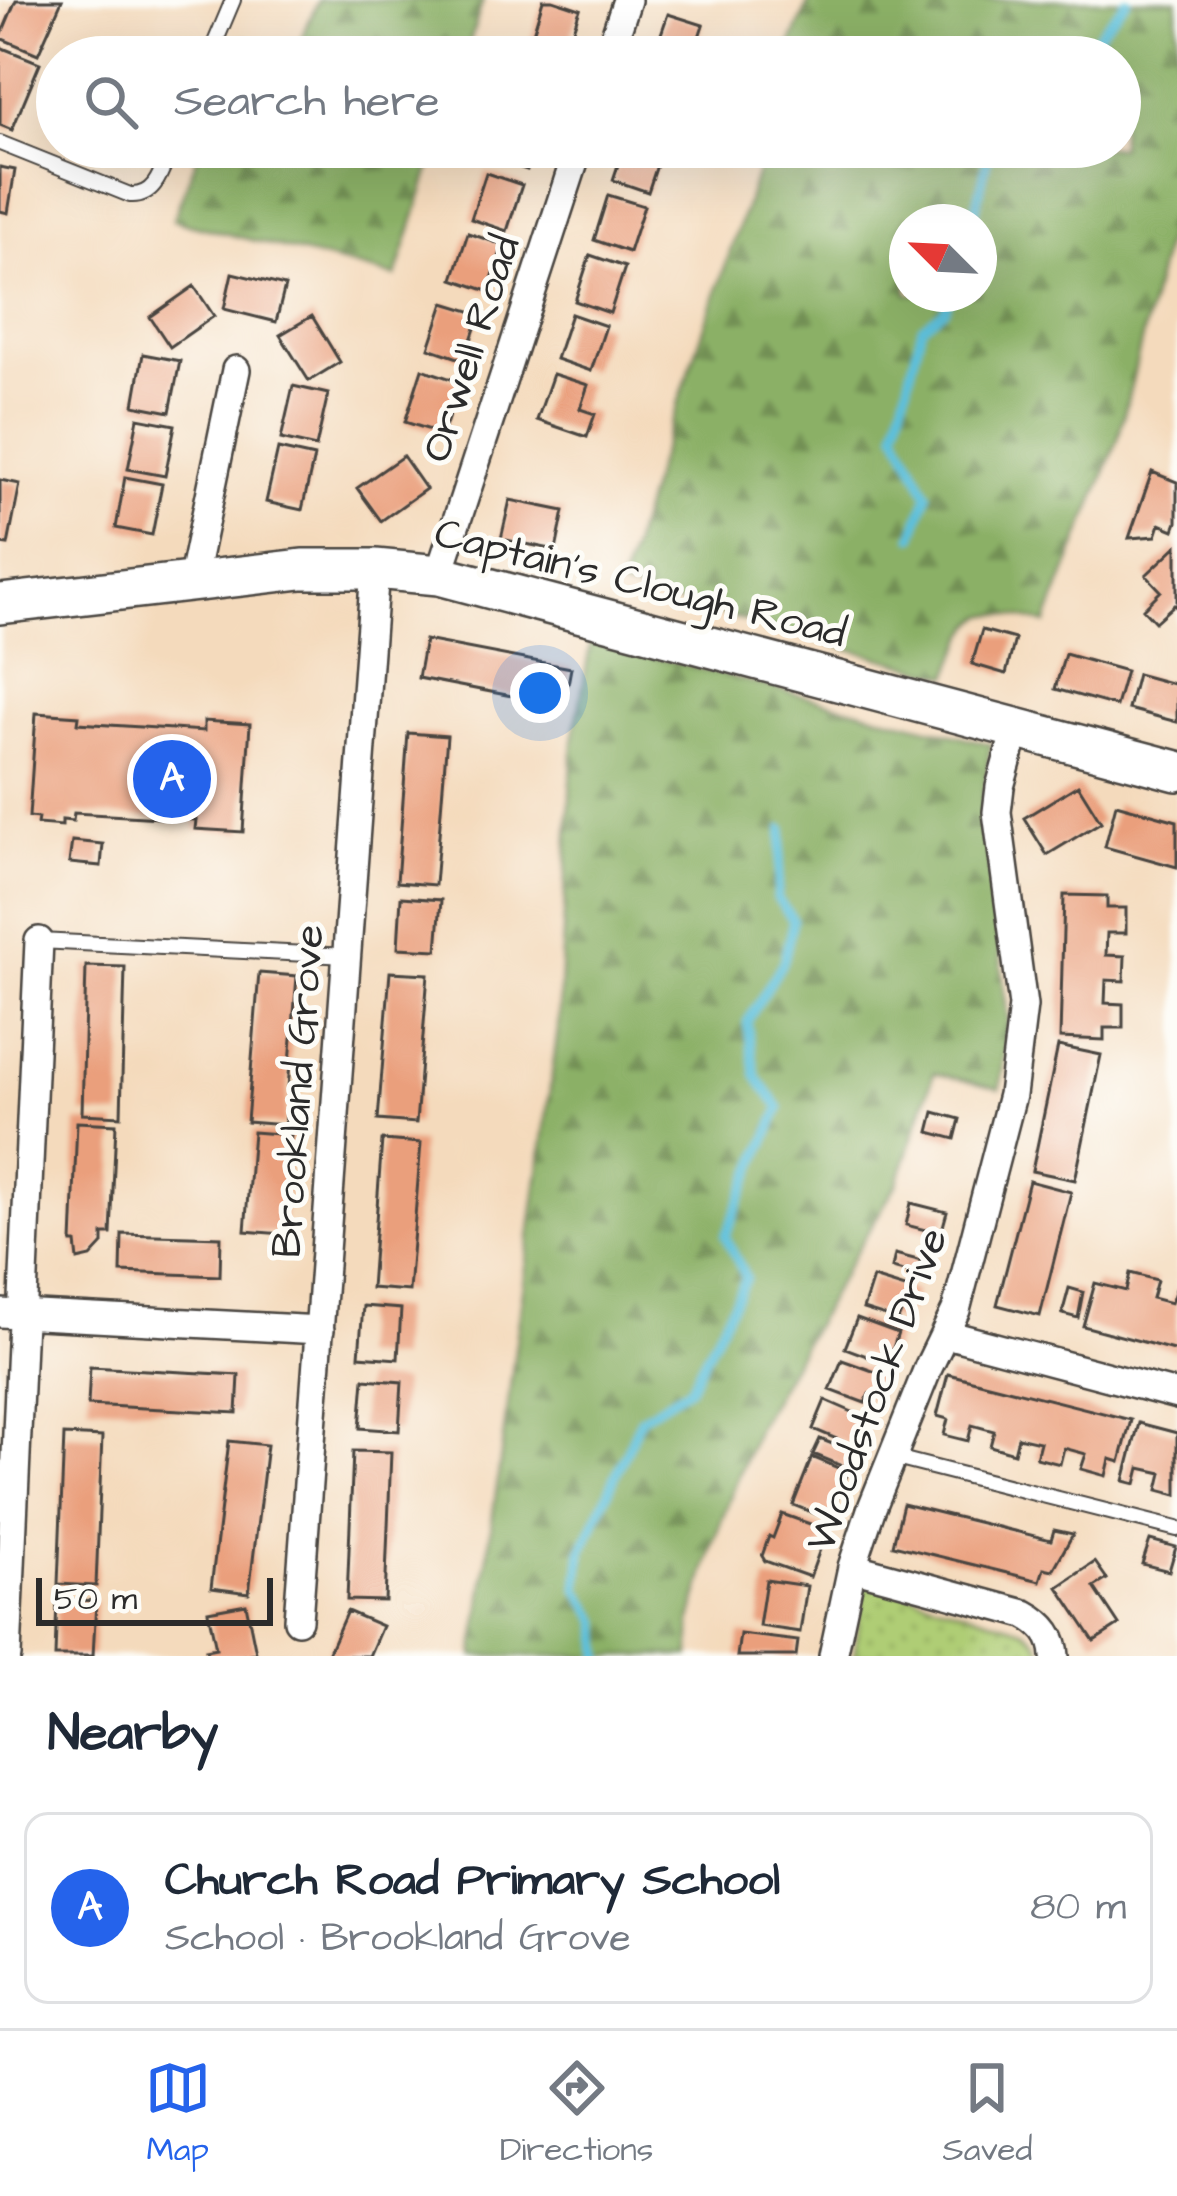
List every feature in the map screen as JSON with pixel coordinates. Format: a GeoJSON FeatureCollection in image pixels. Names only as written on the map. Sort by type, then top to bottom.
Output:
{"type":"FeatureCollection","features":[{"type":"Feature","properties":{"kind":"street"},"geometry":{"type":"LineString","coordinates":[[615,36],[627,0]]}},
{"type":"Feature","properties":{"kind":"street","name":"Orwell Road"},"geometry":{"type":"LineString","coordinates":[[439,575],[572,168]]}},
{"type":"Feature","properties":{"kind":"street"},"geometry":{"type":"LineString","coordinates":[[192,582],[236,370]]}},
{"type":"Feature","properties":{"kind":"street","name":"Captain's Clough Road"},"geometry":{"type":"LineString","coordinates":[[0,604],[302,569],[439,575],[1177,771]]}},
{"type":"Feature","properties":{"kind":"street","name":"Brookland Grove"},"geometry":{"type":"LineString","coordinates":[[298,1620],[375,569]]}},
{"type":"Feature","properties":{"kind":"street","name":"Woodstock Drive"},"geometry":{"type":"LineString","coordinates":[[833,1656],[852,1567],[967,1276],[1001,1144],[1023,1006],[998,812],[1016,727]]}},
{"type":"Feature","properties":{"kind":"street"},"geometry":{"type":"LineString","coordinates":[[7,1656],[11,1314],[39,941]]}},
{"type":"Feature","properties":{"kind":"street"},"geometry":{"type":"LineString","coordinates":[[11,1314],[320,1330]]}},
{"type":"Feature","properties":{"kind":"street"},"geometry":{"type":"LineString","coordinates":[[946,1334],[1177,1394]]}},
{"type":"Feature","properties":{"kind":"street"},"geometry":{"type":"LineString","coordinates":[[852,1567],[1025,1613],[1047,1631],[1054,1656]]}},
{"type":"Feature","properties":{"kind":"lane"},"geometry":{"type":"LineString","coordinates":[[218,36],[233,0]]}},
{"type":"Feature","properties":{"kind":"lane"},"geometry":{"type":"LineString","coordinates":[[0,142],[36,156]]}},
{"type":"Feature","properties":{"kind":"lane"},"geometry":{"type":"LineString","coordinates":[[65,168],[140,195],[157,182],[163,168]]}},
{"type":"Feature","properties":{"kind":"lane"},"geometry":{"type":"LineString","coordinates":[[39,941],[348,956]]}},
{"type":"Feature","properties":{"kind":"lane"},"geometry":{"type":"LineString","coordinates":[[892,1457],[1177,1529]]}},
{"type":"Feature","properties":{"kind":"green space"},"geometry":{"type":"Polygon","coordinates":[[[318,0],[483,0],[472,36],[303,36],[318,0]]]}},
{"type":"Feature","properties":{"kind":"green space"},"geometry":{"type":"Polygon","coordinates":[[[810,0],[1177,0],[1177,192],[1118,439],[1046,624],[1005,614],[981,618],[965,638],[949,676],[620,587],[759,168],[1141,168],[1141,36],[794,36],[810,0]]]}},
{"type":"Feature","properties":{"kind":"green space"},"geometry":{"type":"Polygon","coordinates":[[[193,168],[430,168],[396,277],[173,220],[193,168]]]}},
{"type":"Feature","properties":{"kind":"green space"},"geometry":{"type":"Polygon","coordinates":[[[591,641],[991,744],[982,801],[1008,1021],[1000,1089],[934,1073],[898,1182],[758,1425],[713,1543],[691,1621],[691,1656],[474,1656],[558,1029],[573,741],[591,641]]]}},
{"type":"Feature","properties":{"kind":"green space"},"geometry":{"type":"Polygon","coordinates":[[[870,1582],[1023,1629],[1036,1640],[1041,1656],[854,1656],[863,1589],[870,1582]]]}},
{"type":"Feature","properties":{"kind":"building"},"geometry":{"type":"Polygon","coordinates":[[[16,0],[62,0],[46,36],[36,36],[36,53],[0,38],[16,0]]]}},
{"type":"Feature","properties":{"kind":"building"},"geometry":{"type":"Polygon","coordinates":[[[543,0],[580,9],[571,36],[532,36],[543,0]]]}},
{"type":"Feature","properties":{"kind":"building"},"geometry":{"type":"Polygon","coordinates":[[[668,14],[703,25],[699,36],[660,36],[668,14]]]}},
{"type":"Feature","properties":{"kind":"building"},"geometry":{"type":"Polygon","coordinates":[[[0,47],[36,61],[36,73],[12,130],[0,125],[0,47]]]}},
{"type":"Feature","properties":{"kind":"building"},"geometry":{"type":"Polygon","coordinates":[[[0,167],[15,170],[8,213],[0,211],[0,167]]]}},
{"type":"Feature","properties":{"kind":"building"},"geometry":{"type":"Polygon","coordinates":[[[617,168],[656,168],[648,192],[613,180],[617,168]]]}},
{"type":"Feature","properties":{"kind":"building"},"geometry":{"type":"Polygon","coordinates":[[[486,173],[522,185],[507,231],[471,219],[486,173]]]}},
{"type":"Feature","properties":{"kind":"building"},"geometry":{"type":"Polygon","coordinates":[[[608,195],[644,206],[629,252],[594,240],[608,195]]]}},
{"type":"Feature","properties":{"kind":"building"},"geometry":{"type":"Polygon","coordinates":[[[468,233],[503,245],[488,291],[453,279],[468,233]]]}},
{"type":"Feature","properties":{"kind":"building"},"geometry":{"type":"Polygon","coordinates":[[[590,255],[625,267],[610,313],[575,301],[590,255]]]}},
{"type":"Feature","properties":{"kind":"building"},"geometry":{"type":"Polygon","coordinates":[[[232,273],[285,286],[276,322],[224,309],[232,273]]]}},
{"type":"Feature","properties":{"kind":"building"},"geometry":{"type":"Polygon","coordinates":[[[194,286],[214,316],[170,347],[150,317],[194,286]]]}},
{"type":"Feature","properties":{"kind":"building"},"geometry":{"type":"Polygon","coordinates":[[[444,303],[480,314],[464,360],[429,348],[444,303]]]}},
{"type":"Feature","properties":{"kind":"building"},"geometry":{"type":"Polygon","coordinates":[[[571,314],[606,326],[591,371],[556,359],[571,314]]]}},
{"type":"Feature","properties":{"kind":"building"},"geometry":{"type":"Polygon","coordinates":[[[312,316],[340,362],[309,381],[280,335],[312,316]]]}},
{"type":"Feature","properties":{"kind":"building"},"geometry":{"type":"Polygon","coordinates":[[[143,354],[180,361],[170,412],[134,405],[143,354]]]}},
{"type":"Feature","properties":{"kind":"building"},"geometry":{"type":"Polygon","coordinates":[[[422,369],[460,382],[443,434],[405,422],[422,369]]]}},
{"type":"Feature","properties":{"kind":"building"},"geometry":{"type":"Polygon","coordinates":[[[553,374],[588,385],[580,409],[595,414],[587,437],[537,420],[553,374]]]}},
{"type":"Feature","properties":{"kind":"building"},"geometry":{"type":"Polygon","coordinates":[[[293,386],[328,394],[316,447],[281,439],[293,386]]]}},
{"type":"Feature","properties":{"kind":"building"},"geometry":{"type":"Polygon","coordinates":[[[138,418],[175,425],[165,476],[128,469],[138,418]]]}},
{"type":"Feature","properties":{"kind":"building"},"geometry":{"type":"Polygon","coordinates":[[[278,449],[314,457],[302,510],[266,502],[278,449]]]}},
{"type":"Feature","properties":{"kind":"building"},"geometry":{"type":"Polygon","coordinates":[[[403,456],[426,489],[381,521],[357,488],[403,456]]]}},
{"type":"Feature","properties":{"kind":"building"},"geometry":{"type":"Polygon","coordinates":[[[1152,472],[1177,482],[1177,522],[1174,530],[1160,524],[1156,536],[1129,538],[1152,472]]]}},
{"type":"Feature","properties":{"kind":"building"},"geometry":{"type":"Polygon","coordinates":[[[125,477],[162,484],[152,535],[116,528],[125,477]]]}},
{"type":"Feature","properties":{"kind":"building"},"geometry":{"type":"Polygon","coordinates":[[[0,480],[20,484],[8,545],[0,544],[0,480]]]}},
{"type":"Feature","properties":{"kind":"building"},"geometry":{"type":"Polygon","coordinates":[[[510,500],[564,511],[556,550],[501,539],[510,500]]]}},
{"type":"Feature","properties":{"kind":"building"},"geometry":{"type":"Polygon","coordinates":[[[1177,546],[1177,608],[1174,605],[1155,622],[1143,609],[1161,591],[1146,575],[1177,546]]]}},
{"type":"Feature","properties":{"kind":"building"},"geometry":{"type":"Polygon","coordinates":[[[982,630],[1015,639],[1006,674],[972,664],[982,630]]]}},
{"type":"Feature","properties":{"kind":"building"},"geometry":{"type":"Polygon","coordinates":[[[425,640],[571,668],[564,706],[418,678],[425,640]]]}},
{"type":"Feature","properties":{"kind":"building"},"geometry":{"type":"Polygon","coordinates":[[[1065,654],[1126,671],[1116,706],[1055,689],[1065,654]]]}},
{"type":"Feature","properties":{"kind":"building"},"geometry":{"type":"Polygon","coordinates":[[[1137,674],[1177,685],[1177,722],[1128,709],[1137,674]]]}},
{"type":"Feature","properties":{"kind":"building"},"geometry":{"type":"Polygon","coordinates":[[[36,713],[79,716],[78,723],[204,731],[204,721],[250,724],[243,832],[195,829],[196,820],[74,813],[73,821],[62,820],[62,826],[37,824],[38,818],[29,817],[36,713]]]}},
{"type":"Feature","properties":{"kind":"building"},"geometry":{"type":"Polygon","coordinates":[[[408,733],[447,736],[435,885],[397,882],[408,733]]]}},
{"type":"Feature","properties":{"kind":"building"},"geometry":{"type":"Polygon","coordinates":[[[1078,785],[1101,822],[1047,855],[1024,818],[1078,785]]]}},
{"type":"Feature","properties":{"kind":"building"},"geometry":{"type":"Polygon","coordinates":[[[1116,804],[1177,821],[1177,867],[1105,847],[1116,804]]]}},
{"type":"Feature","properties":{"kind":"building"},"geometry":{"type":"Polygon","coordinates":[[[72,841],[103,844],[101,866],[69,863],[72,841]]]}},
{"type":"Feature","properties":{"kind":"building"},"geometry":{"type":"Polygon","coordinates":[[[1064,895],[1107,896],[1107,908],[1126,908],[1126,933],[1107,933],[1106,955],[1125,956],[1124,981],[1106,980],[1105,1003],[1123,1004],[1123,1028],[1104,1028],[1104,1040],[1060,1038],[1064,895]]]}},
{"type":"Feature","properties":{"kind":"building"},"geometry":{"type":"Polygon","coordinates":[[[401,897],[441,900],[437,950],[398,948],[401,897]]]}},
{"type":"Feature","properties":{"kind":"building"},"geometry":{"type":"Polygon","coordinates":[[[86,966],[125,967],[121,1116],[82,1114],[86,966]]]}},
{"type":"Feature","properties":{"kind":"building"},"geometry":{"type":"Polygon","coordinates":[[[390,972],[428,974],[416,1123],[378,1120],[390,972]]]}},
{"type":"Feature","properties":{"kind":"building"},"geometry":{"type":"Polygon","coordinates":[[[259,973],[297,976],[285,1125],[247,1122],[259,973]]]}},
{"type":"Feature","properties":{"kind":"building"},"geometry":{"type":"Polygon","coordinates":[[[1058,1046],[1101,1055],[1075,1180],[1032,1171],[1058,1046]]]}},
{"type":"Feature","properties":{"kind":"building"},"geometry":{"type":"Polygon","coordinates":[[[934,1112],[960,1119],[955,1139],[929,1132],[934,1112]]]}},
{"type":"Feature","properties":{"kind":"building"},"geometry":{"type":"Polygon","coordinates":[[[77,1122],[116,1124],[111,1234],[103,1234],[103,1244],[91,1257],[78,1260],[76,1243],[72,1243],[77,1122]]]}},
{"type":"Feature","properties":{"kind":"building"},"geometry":{"type":"Polygon","coordinates":[[[253,1132],[291,1135],[283,1234],[245,1231],[253,1132]]]}},
{"type":"Feature","properties":{"kind":"building"},"geometry":{"type":"Polygon","coordinates":[[[382,1140],[421,1143],[409,1291],[371,1288],[382,1140]]]}},
{"type":"Feature","properties":{"kind":"building"},"geometry":{"type":"Polygon","coordinates":[[[1029,1181],[1071,1192],[1040,1316],[997,1305],[1029,1181]]]}},
{"type":"Feature","properties":{"kind":"building"},"geometry":{"type":"Polygon","coordinates":[[[911,1203],[947,1212],[941,1234],[906,1225],[911,1203]]]}},
{"type":"Feature","properties":{"kind":"building"},"geometry":{"type":"Polygon","coordinates":[[[122,1234],[221,1237],[220,1276],[121,1272],[122,1234]]]}},
{"type":"Feature","properties":{"kind":"building"},"geometry":{"type":"Polygon","coordinates":[[[895,1254],[926,1262],[922,1276],[892,1268],[895,1254]]]}},
{"type":"Feature","properties":{"kind":"building"},"geometry":{"type":"Polygon","coordinates":[[[1130,1273],[1157,1280],[1152,1298],[1171,1303],[1177,1286],[1177,1351],[1083,1326],[1095,1283],[1126,1291],[1130,1273]]]}},
{"type":"Feature","properties":{"kind":"building"},"geometry":{"type":"Polygon","coordinates":[[[873,1278],[915,1291],[909,1312],[902,1310],[898,1320],[863,1309],[873,1278]]]}},
{"type":"Feature","properties":{"kind":"building"},"geometry":{"type":"Polygon","coordinates":[[[1069,1288],[1083,1292],[1078,1318],[1062,1314],[1069,1288]]]}},
{"type":"Feature","properties":{"kind":"building"},"geometry":{"type":"Polygon","coordinates":[[[363,1306],[401,1309],[398,1359],[359,1356],[363,1306]]]}},
{"type":"Feature","properties":{"kind":"building"},"geometry":{"type":"Polygon","coordinates":[[[857,1318],[898,1333],[891,1354],[883,1352],[880,1361],[845,1348],[857,1318]]]}},
{"type":"Feature","properties":{"kind":"building"},"geometry":{"type":"Polygon","coordinates":[[[842,1360],[884,1375],[876,1396],[869,1394],[865,1403],[830,1390],[842,1360]]]}},
{"type":"Feature","properties":{"kind":"building"},"geometry":{"type":"Polygon","coordinates":[[[90,1367],[239,1375],[237,1413],[88,1405],[90,1367]]]}},
{"type":"Feature","properties":{"kind":"building"},"geometry":{"type":"Polygon","coordinates":[[[948,1374],[1131,1420],[1120,1462],[1110,1459],[1106,1476],[1081,1469],[1086,1454],[1064,1448],[1060,1464],[1036,1458],[1040,1442],[1018,1437],[1014,1453],[990,1446],[994,1431],[972,1425],[968,1441],[944,1435],[948,1419],[937,1416],[948,1374]]]}},
{"type":"Feature","properties":{"kind":"building"},"geometry":{"type":"Polygon","coordinates":[[[364,1379],[402,1382],[399,1431],[360,1428],[364,1379]]]}},
{"type":"Feature","properties":{"kind":"building"},"geometry":{"type":"Polygon","coordinates":[[[825,1400],[866,1418],[853,1446],[813,1429],[825,1400]]]}},
{"type":"Feature","properties":{"kind":"building"},"geometry":{"type":"Polygon","coordinates":[[[1139,1423],[1177,1433],[1177,1495],[1158,1490],[1162,1473],[1140,1468],[1136,1484],[1124,1481],[1139,1423]]]}},
{"type":"Feature","properties":{"kind":"building"},"geometry":{"type":"Polygon","coordinates":[[[64,1435],[102,1437],[96,1586],[58,1584],[64,1435]]]}},
{"type":"Feature","properties":{"kind":"building"},"geometry":{"type":"Polygon","coordinates":[[[820,1439],[850,1451],[845,1467],[813,1454],[820,1439]]]}},
{"type":"Feature","properties":{"kind":"building"},"geometry":{"type":"Polygon","coordinates":[[[229,1441],[267,1445],[249,1593],[211,1588],[229,1441]]]}},
{"type":"Feature","properties":{"kind":"building"},"geometry":{"type":"Polygon","coordinates":[[[353,1451],[391,1452],[385,1601],[347,1600],[353,1451]]]}},
{"type":"Feature","properties":{"kind":"building"},"geometry":{"type":"Polygon","coordinates":[[[812,1457],[848,1472],[829,1519],[793,1505],[812,1457]]]}},
{"type":"Feature","properties":{"kind":"building"},"geometry":{"type":"Polygon","coordinates":[[[903,1504],[1051,1540],[1054,1530],[1073,1534],[1053,1570],[1044,1568],[1040,1581],[893,1545],[903,1504]]]}},
{"type":"Feature","properties":{"kind":"building"},"geometry":{"type":"Polygon","coordinates":[[[782,1514],[827,1530],[810,1577],[762,1556],[782,1514]]]}},
{"type":"Feature","properties":{"kind":"building"},"geometry":{"type":"Polygon","coordinates":[[[1150,1540],[1176,1547],[1169,1571],[1142,1564],[1150,1540]]]}},
{"type":"Feature","properties":{"kind":"building"},"geometry":{"type":"Polygon","coordinates":[[[1095,1562],[1107,1579],[1094,1587],[1119,1625],[1094,1641],[1058,1587],[1095,1562]]]}},
{"type":"Feature","properties":{"kind":"building"},"geometry":{"type":"Polygon","coordinates":[[[766,1580],[807,1586],[800,1632],[759,1626],[766,1580]]]}},
{"type":"Feature","properties":{"kind":"building"},"geometry":{"type":"Polygon","coordinates":[[[57,1599],[96,1601],[93,1656],[55,1656],[57,1599]]]}},
{"type":"Feature","properties":{"kind":"building"},"geometry":{"type":"Polygon","coordinates":[[[246,1604],[256,1653],[208,1656],[206,1650],[216,1648],[208,1611],[246,1604]]]}},
{"type":"Feature","properties":{"kind":"building"},"geometry":{"type":"Polygon","coordinates":[[[347,1611],[382,1626],[369,1656],[327,1656],[347,1611]]]}},
{"type":"Feature","properties":{"kind":"building"},"geometry":{"type":"Polygon","coordinates":[[[740,1634],[798,1641],[796,1656],[737,1656],[740,1634]]]}},
{"type":"Feature","properties":{"kind":"waterway"},"geometry":{"type":"LineString","coordinates":[[1096,36],[1127,0]]}},
{"type":"Feature","properties":{"kind":"waterway"},"geometry":{"type":"LineString","coordinates":[[977,204],[985,168]]}},
{"type":"Feature","properties":{"kind":"waterway"},"geometry":{"type":"LineString","coordinates":[[913,537],[928,494],[896,431],[922,327],[941,312]]}},
{"type":"Feature","properties":{"kind":"waterway"},"geometry":{"type":"LineString","coordinates":[[601,1656],[599,1622],[578,1588],[582,1551],[641,1418],[690,1387],[746,1278],[725,1236],[780,1108],[756,1076],[747,1022],[784,960],[793,920],[777,898],[783,829]]}},
{"type":"Feature","properties":{"kind":"place","name":"Church Road Primary School"},"geometry":{"type":"Point","coordinates":[172,779]}}]}
